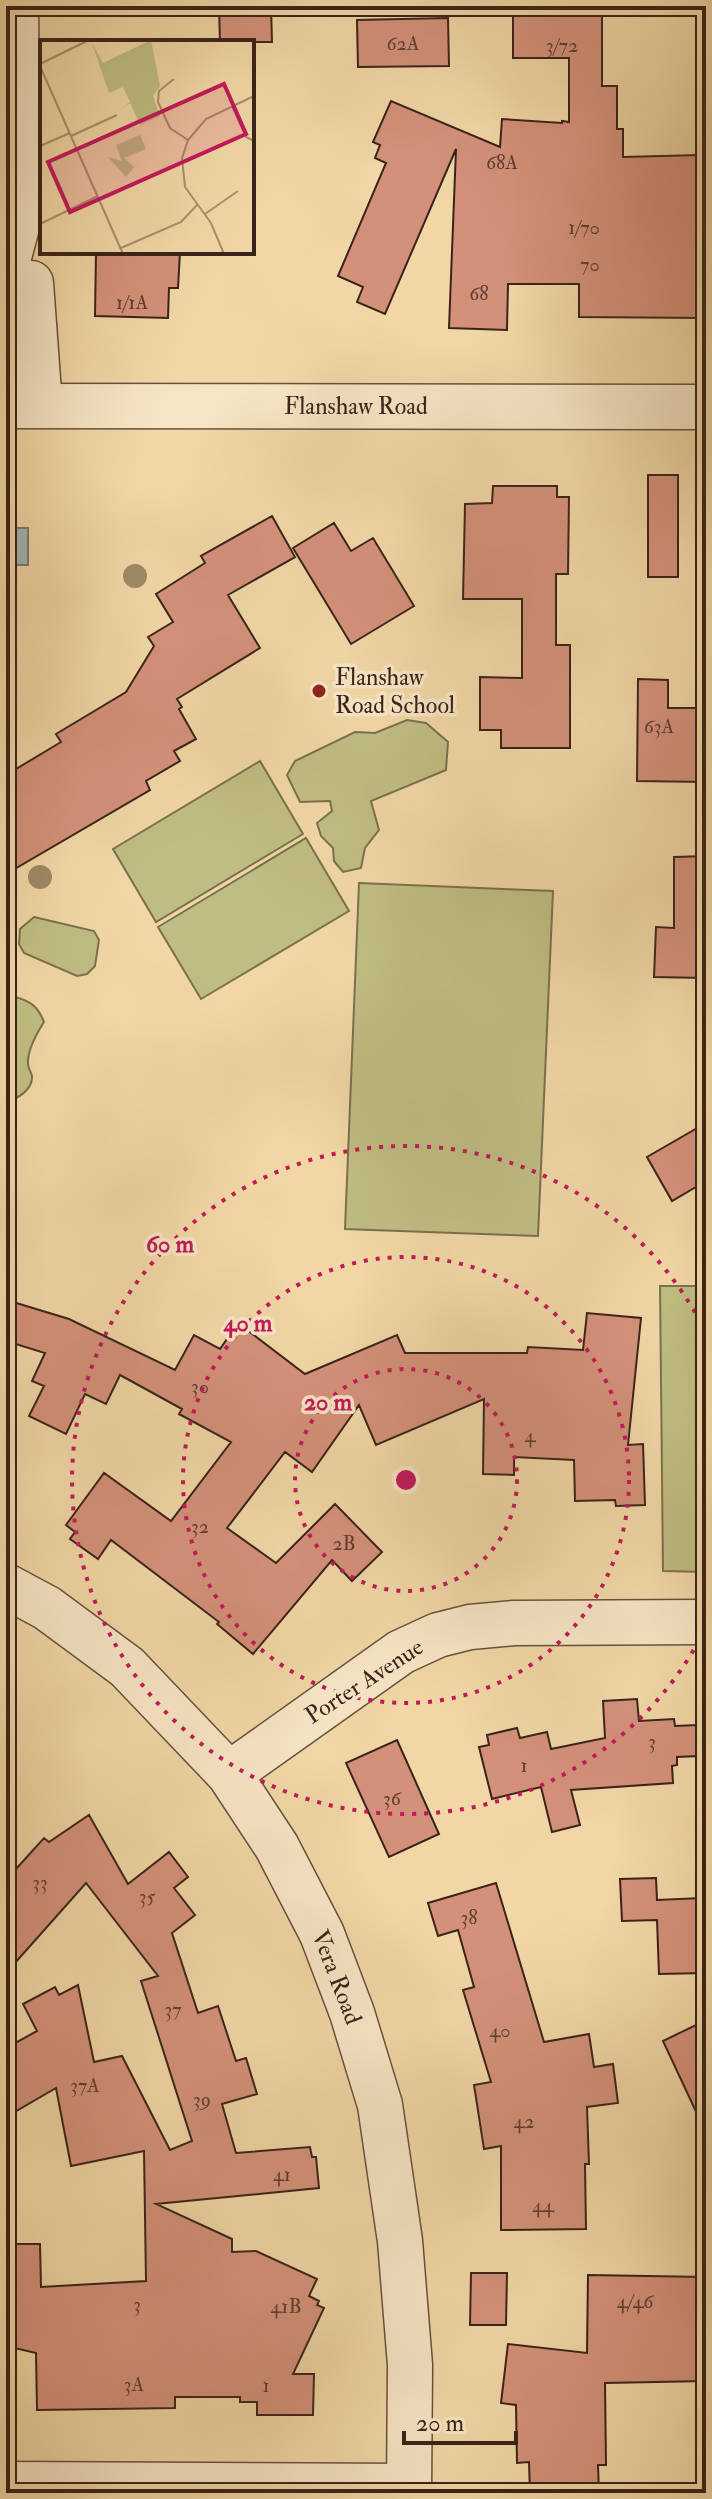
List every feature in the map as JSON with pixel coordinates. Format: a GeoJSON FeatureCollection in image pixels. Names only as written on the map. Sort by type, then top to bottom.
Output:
{"type":"FeatureCollection","features":[{"type":"Feature","properties":{"kind":"street"},"geometry":{"type":"LineString","coordinates":[[6,332],[9,257],[18,223],[16,6]]}},
{"type":"Feature","properties":{"kind":"street"},"geometry":{"type":"LineString","coordinates":[[18,223],[30,258],[23,406]]}},
{"type":"Feature","properties":{"kind":"street","name":"Flanshaw Road"},"geometry":{"type":"LineString","coordinates":[[23,406],[706,407]]}},
{"type":"Feature","properties":{"kind":"street","name":"Vera Road"},"geometry":{"type":"LineString","coordinates":[[6,1586],[47,1608],[127,1667],[229,1774],[277,1847],[322,1934],[352,2013],[380,2105],[400,2241],[410,2365],[409,2489]]}},
{"type":"Feature","properties":{"kind":"street","name":"Porter Avenue"},"geometry":{"type":"LineString","coordinates":[[229,1774],[401,1652],[438,1635],[470,1627],[514,1623],[706,1622]]}},
{"type":"Feature","properties":{"kind":"street"},"geometry":{"type":"LineString","coordinates":[[6,2484],[409,2489]]}},
{"type":"Feature","properties":{"kind":"shaded area"},"geometry":{"type":"Polygon","coordinates":[[[6,528],[28,528],[28,565],[6,565],[6,528]]]}},
{"type":"Feature","properties":{"kind":"shaded area"},"geometry":{"type":"Polygon","coordinates":[[[407,720],[426,723],[448,742],[446,770],[371,801],[379,830],[365,848],[361,868],[343,872],[334,861],[333,848],[321,836],[317,823],[332,811],[330,801],[300,802],[287,775],[295,761],[355,732],[375,733],[407,720]]]}},
{"type":"Feature","properties":{"kind":"shaded area"},"geometry":{"type":"Polygon","coordinates":[[[260,761],[303,834],[156,922],[113,849],[260,761]]]}},
{"type":"Feature","properties":{"kind":"shaded area"},"geometry":{"type":"Polygon","coordinates":[[[306,838],[349,911],[201,999],[158,927],[306,838]]]}},
{"type":"Feature","properties":{"kind":"shaded area"},"geometry":{"type":"Polygon","coordinates":[[[359,883],[553,891],[538,1236],[345,1229],[359,883]]]}},
{"type":"Feature","properties":{"kind":"shaded area"},"geometry":{"type":"Polygon","coordinates":[[[34,917],[94,931],[99,940],[95,966],[87,974],[77,976],[24,953],[19,944],[20,929],[34,917]]]}},
{"type":"Feature","properties":{"kind":"shaded area"},"geometry":{"type":"Polygon","coordinates":[[[15,997],[33,1005],[44,1022],[29,1053],[30,1086],[6,1102],[6,1000],[15,997]]]}},
{"type":"Feature","properties":{"kind":"shaded area"},"geometry":{"type":"Polygon","coordinates":[[[660,1286],[706,1286],[706,1572],[663,1571],[660,1286]]]}},
{"type":"Feature","properties":{"kind":"building"},"geometry":{"type":"Polygon","coordinates":[[[219,6],[271,6],[272,42],[220,40],[219,6]]]}},
{"type":"Feature","properties":{"kind":"building"},"geometry":{"type":"Polygon","coordinates":[[[513,6],[602,6],[602,86],[617,86],[617,129],[623,129],[623,157],[700,155],[700,159],[706,159],[705,318],[579,317],[579,284],[508,284],[507,330],[449,328],[456,149],[385,314],[357,302],[363,287],[338,276],[386,163],[375,158],[380,145],[373,142],[391,101],[500,147],[502,119],[569,122],[569,58],[513,58],[513,6]]]}},
{"type":"Feature","properties":{"kind":"building"},"geometry":{"type":"Polygon","coordinates":[[[448,18],[449,66],[358,67],[357,20],[448,18]]]}},
{"type":"Feature","properties":{"kind":"building"},"geometry":{"type":"Polygon","coordinates":[[[96,254],[180,254],[178,288],[169,288],[168,318],[95,316],[96,254]]]}},
{"type":"Feature","properties":{"kind":"building"},"geometry":{"type":"Polygon","coordinates":[[[648,475],[678,475],[678,577],[648,577],[648,475]]]}},
{"type":"Feature","properties":{"kind":"building"},"geometry":{"type":"Polygon","coordinates":[[[493,486],[557,486],[557,497],[569,497],[568,574],[556,574],[556,645],[570,645],[570,748],[501,748],[501,730],[480,730],[480,677],[522,678],[522,599],[463,599],[465,504],[492,503],[493,486]]]}},
{"type":"Feature","properties":{"kind":"building"},"geometry":{"type":"Polygon","coordinates":[[[272,516],[295,557],[228,595],[260,648],[177,699],[182,707],[179,709],[196,739],[174,751],[180,761],[146,781],[150,790],[6,874],[6,775],[61,742],[56,734],[126,692],[154,646],[148,637],[173,622],[156,594],[205,563],[201,556],[272,516]]]}},
{"type":"Feature","properties":{"kind":"building"},"geometry":{"type":"Polygon","coordinates":[[[334,523],[351,551],[373,538],[414,606],[351,644],[293,548],[334,523]]]}},
{"type":"Feature","properties":{"kind":"building"},"geometry":{"type":"Polygon","coordinates":[[[638,679],[668,680],[668,708],[706,708],[706,782],[637,781],[638,679]]]}},
{"type":"Feature","properties":{"kind":"building"},"geometry":{"type":"Polygon","coordinates":[[[706,856],[706,978],[654,977],[656,927],[674,928],[674,857],[706,856]]]}},
{"type":"Feature","properties":{"kind":"building"},"geometry":{"type":"Polygon","coordinates":[[[706,1123],[706,1181],[672,1201],[647,1157],[706,1123]]]}},
{"type":"Feature","properties":{"kind":"building"},"geometry":{"type":"Polygon","coordinates":[[[13,1302],[69,1319],[175,1370],[194,1335],[220,1349],[238,1323],[305,1374],[397,1335],[405,1353],[527,1353],[528,1347],[583,1350],[587,1313],[641,1318],[628,1445],[643,1444],[645,1505],[616,1506],[615,1500],[575,1501],[574,1460],[514,1457],[514,1475],[483,1474],[484,1399],[376,1445],[359,1405],[312,1472],[285,1452],[227,1528],[276,1563],[335,1504],[382,1552],[352,1581],[332,1560],[253,1654],[217,1624],[219,1622],[111,1540],[98,1559],[70,1539],[75,1532],[66,1525],[104,1473],[171,1521],[231,1442],[179,1414],[182,1409],[120,1375],[106,1404],[85,1394],[66,1434],[29,1416],[44,1386],[32,1381],[45,1353],[6,1341],[6,1325],[13,1302]]]}},
{"type":"Feature","properties":{"kind":"building"},"geometry":{"type":"Polygon","coordinates":[[[637,1699],[639,1721],[674,1719],[675,1726],[697,1725],[699,1756],[677,1757],[677,1765],[672,1766],[673,1783],[571,1790],[580,1825],[552,1832],[541,1787],[492,1799],[479,1747],[489,1745],[487,1735],[517,1728],[520,1738],[547,1732],[551,1749],[605,1738],[603,1701],[637,1699]]]}},
{"type":"Feature","properties":{"kind":"building"},"geometry":{"type":"Polygon","coordinates":[[[397,1740],[439,1834],[389,1857],[346,1763],[397,1740]]]}},
{"type":"Feature","properties":{"kind":"building"},"geometry":{"type":"Polygon","coordinates":[[[89,1815],[128,1884],[169,1852],[188,1877],[174,1888],[195,1915],[172,1933],[198,2013],[218,2006],[236,2061],[246,2058],[257,2094],[222,2104],[236,2153],[310,2147],[312,2157],[316,2157],[319,2188],[156,2204],[232,2239],[232,2252],[256,2251],[317,2279],[309,2296],[324,2308],[293,2374],[314,2374],[313,2415],[257,2415],[257,2402],[240,2402],[240,2397],[175,2397],[175,2408],[37,2410],[36,2353],[6,2346],[6,2244],[40,2244],[41,2287],[146,2281],[144,2151],[71,2166],[56,2088],[6,2117],[6,2048],[37,2031],[23,2004],[55,1987],[59,1995],[78,1985],[94,2062],[122,2056],[170,2150],[192,2141],[141,1981],[158,1976],[86,1883],[6,1973],[6,1880],[44,1838],[49,1842],[89,1815]]]}},
{"type":"Feature","properties":{"kind":"building"},"geometry":{"type":"Polygon","coordinates":[[[656,1878],[657,1900],[702,1898],[703,1904],[706,1904],[706,1973],[659,1974],[657,1920],[622,1921],[620,1879],[656,1878]]]}},
{"type":"Feature","properties":{"kind":"building"},"geometry":{"type":"Polygon","coordinates":[[[496,1883],[544,2042],[589,2034],[594,2067],[613,2064],[618,2103],[587,2107],[589,2164],[585,2164],[586,2229],[501,2230],[501,2146],[484,2149],[474,2085],[491,2082],[463,1990],[474,1987],[458,1930],[438,1936],[428,1903],[496,1883]]]}},
{"type":"Feature","properties":{"kind":"building"},"geometry":{"type":"Polygon","coordinates":[[[696,2025],[706,2044],[706,2133],[663,2041],[696,2025]]]}},
{"type":"Feature","properties":{"kind":"building"},"geometry":{"type":"Polygon","coordinates":[[[471,2273],[507,2273],[506,2325],[470,2325],[471,2273]]]}},
{"type":"Feature","properties":{"kind":"building"},"geometry":{"type":"Polygon","coordinates":[[[588,2275],[706,2277],[706,2381],[605,2383],[606,2465],[598,2465],[599,2493],[530,2493],[529,2462],[517,2463],[516,2405],[501,2403],[508,2344],[587,2353],[588,2275]]]}},
{"type":"Feature","properties":{"kind":"place","name":"Flanshaw Road School"},"geometry":{"type":"Point","coordinates":[319,691]}}]}
